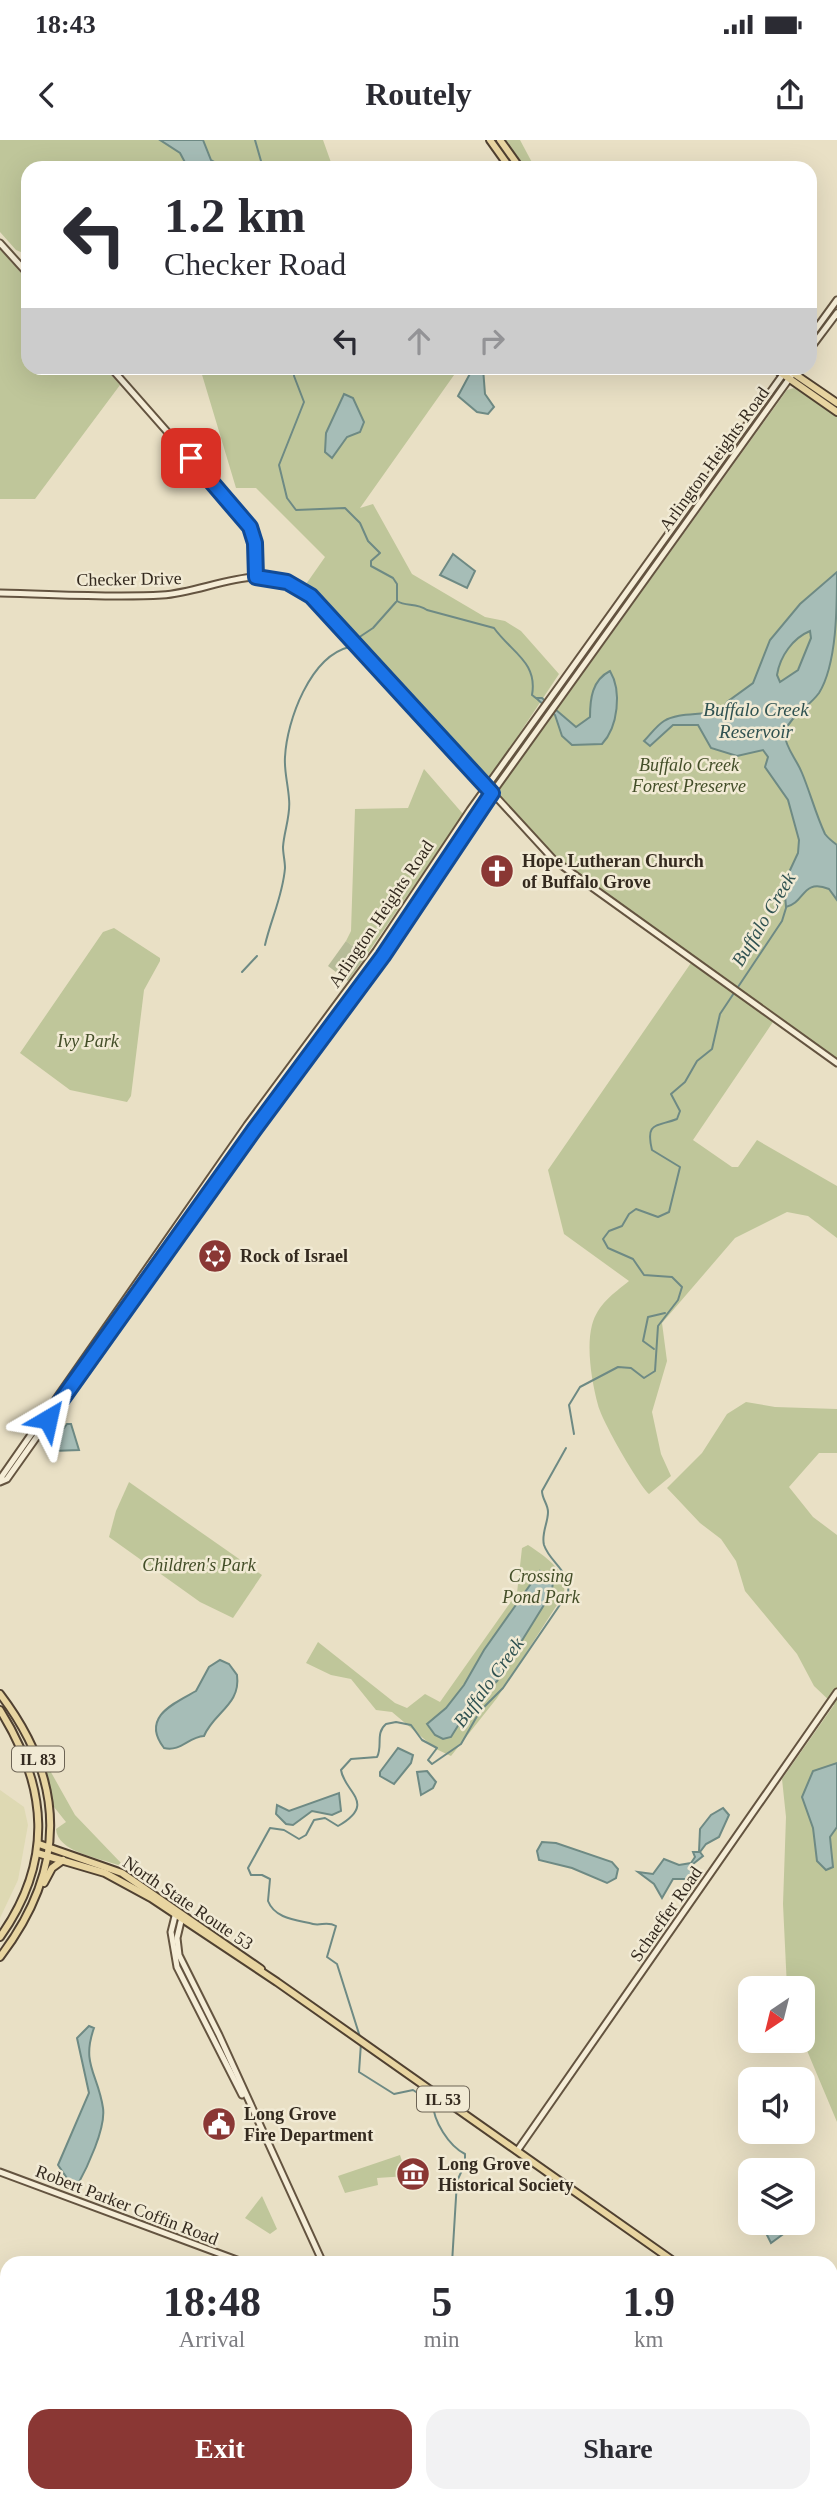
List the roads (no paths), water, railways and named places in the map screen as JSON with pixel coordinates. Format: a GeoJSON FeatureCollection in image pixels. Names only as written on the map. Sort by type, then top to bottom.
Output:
{"type":"FeatureCollection","features":[{"type":"Feature","properties":{"kind":"main road"},"geometry":{"type":"LineString","coordinates":[[490,140],[505,161]]}},
{"type":"Feature","properties":{"kind":"main road"},"geometry":{"type":"LineString","coordinates":[[500,140],[515,161]]}},
{"type":"Feature","properties":{"kind":"main road"},"geometry":{"type":"LineString","coordinates":[[0,243],[21,266]]}},
{"type":"Feature","properties":{"kind":"main road"},"geometry":{"type":"LineString","coordinates":[[817,327],[837,300]]}},
{"type":"Feature","properties":{"kind":"main road"},"geometry":{"type":"LineString","coordinates":[[817,340],[837,313]]}},
{"type":"Feature","properties":{"kind":"main road"},"geometry":{"type":"LineString","coordinates":[[117,375],[244,519],[255,543],[256,577],[287,582],[311,596],[567,872],[837,1063]]}},
{"type":"Feature","properties":{"kind":"main road","name":"Arlington Heights Road"},"geometry":{"type":"LineString","coordinates":[[0,1480],[210,1177],[376,951],[486,787],[787,375]]}},
{"type":"Feature","properties":{"kind":"main road","name":"Arlington Heights Road"},"geometry":{"type":"LineString","coordinates":[[0,1480],[6,1479],[383,956],[492,793],[787,375]]}},
{"type":"Feature","properties":{"kind":"main road"},"geometry":{"type":"LineString","coordinates":[[795,375],[837,412]]}},
{"type":"Feature","properties":{"kind":"main road"},"geometry":{"type":"LineString","coordinates":[[796,375],[837,403]]}},
{"type":"Feature","properties":{"kind":"main road","name":"Checker Drive"},"geometry":{"type":"LineString","coordinates":[[0,593],[161,595],[189,592],[256,577]]}},
{"type":"Feature","properties":{"kind":"main road"},"geometry":{"type":"LineString","coordinates":[[201,1205],[210,1177]]}},
{"type":"Feature","properties":{"kind":"main road","name":"Schaeffer Road"},"geometry":{"type":"LineString","coordinates":[[517,2151],[837,1692]]}},
{"type":"Feature","properties":{"kind":"main road","name":"IL 83"},"geometry":{"type":"LineString","coordinates":[[0,1694],[21,1724],[36,1755],[47,1791],[50,1834],[41,1888],[18,1934],[0,1957]]}},
{"type":"Feature","properties":{"kind":"main road","name":"IL 83"},"geometry":{"type":"LineString","coordinates":[[0,1710],[30,1771],[39,1812],[39,1844],[23,1901],[0,1937]]}},
{"type":"Feature","properties":{"kind":"main road"},"geometry":{"type":"LineString","coordinates":[[50,1834],[65,1852]]}},
{"type":"Feature","properties":{"kind":"main road","name":"North State Route 53"},"geometry":{"type":"LineString","coordinates":[[39,1844],[122,1872],[666,2256]]}},
{"type":"Feature","properties":{"kind":"main road","name":"North State Route 53"},"geometry":{"type":"LineString","coordinates":[[37,1853],[118,1879],[176,1912]]}},
{"type":"Feature","properties":{"kind":"main road"},"geometry":{"type":"LineString","coordinates":[[41,1888],[52,1868],[63,1860]]}},
{"type":"Feature","properties":{"kind":"main road"},"geometry":{"type":"LineString","coordinates":[[176,1912],[171,1932],[177,1967],[255,2119],[320,2256]]}},
{"type":"Feature","properties":{"kind":"main road"},"geometry":{"type":"LineString","coordinates":[[183,1917],[177,1938],[179,1955],[219,2035],[255,2119]]}},
{"type":"Feature","properties":{"kind":"main road","name":"Robert Parker Coffin Road"},"geometry":{"type":"LineString","coordinates":[[0,2172],[226,2256]]}},
{"type":"Feature","properties":{"kind":"water"},"geometry":{"type":"Polygon","coordinates":[[[160,140],[203,140],[213,161],[184,161],[180,153],[160,140]]]}},
{"type":"Feature","properties":{"kind":"water"},"geometry":{"type":"Polygon","coordinates":[[[469,375],[484,375],[485,394],[494,407],[488,414],[477,412],[458,396],[469,375]]]}},
{"type":"Feature","properties":{"kind":"water"},"geometry":{"type":"Polygon","coordinates":[[[344,394],[353,398],[364,422],[360,432],[347,437],[332,458],[325,452],[326,433],[344,394]]]}},
{"type":"Feature","properties":{"kind":"water"},"geometry":{"type":"Polygon","coordinates":[[[453,554],[475,571],[467,588],[440,575],[453,554]]]}},
{"type":"Feature","properties":{"kind":"water","name":"Buffalo Creek Reservoir"},"geometry":{"type":"Polygon","coordinates":[[[837,572],[835,635],[825,681],[819,693],[791,721],[784,733],[825,834],[837,845],[837,900],[829,889],[820,886],[809,889],[792,905],[786,907],[784,883],[798,853],[799,840],[788,800],[765,767],[768,757],[763,750],[737,756],[711,748],[698,725],[673,725],[650,746],[644,741],[658,725],[671,718],[723,709],[727,702],[753,683],[770,640],[800,604],[837,572]],[[810,631],[788,648],[777,675],[780,682],[798,670],[811,638],[810,631]]]}},
{"type":"Feature","properties":{"kind":"water"},"geometry":{"type":"Polygon","coordinates":[[[610,671],[617,698],[612,728],[602,744],[572,745],[562,736],[555,715],[536,698],[542,698],[576,727],[590,717],[596,685],[599,679],[610,671]]]}},
{"type":"Feature","properties":{"kind":"water"},"geometry":{"type":"Polygon","coordinates":[[[67,1424],[71,1424],[79,1450],[53,1451],[53,1443],[67,1424]]]}},
{"type":"Feature","properties":{"kind":"water"},"geometry":{"type":"Polygon","coordinates":[[[540,1571],[553,1580],[552,1592],[497,1681],[469,1708],[451,1737],[443,1739],[435,1735],[427,1724],[446,1708],[464,1685],[484,1650],[540,1571]]]}},
{"type":"Feature","properties":{"kind":"water"},"geometry":{"type":"Polygon","coordinates":[[[220,1660],[229,1664],[237,1675],[235,1694],[231,1701],[204,1736],[175,1748],[164,1748],[156,1728],[163,1712],[196,1691],[209,1667],[220,1660]]]}},
{"type":"Feature","properties":{"kind":"water"},"geometry":{"type":"Polygon","coordinates":[[[398,1748],[413,1755],[411,1763],[394,1784],[380,1776],[380,1772],[398,1748]]]}},
{"type":"Feature","properties":{"kind":"water"},"geometry":{"type":"Polygon","coordinates":[[[837,1763],[837,1827],[830,1837],[833,1867],[826,1870],[817,1861],[813,1828],[802,1797],[813,1771],[837,1763]]]}},
{"type":"Feature","properties":{"kind":"water"},"geometry":{"type":"Polygon","coordinates":[[[427,1771],[436,1782],[433,1788],[421,1795],[417,1772],[427,1771]]]}},
{"type":"Feature","properties":{"kind":"water"},"geometry":{"type":"Polygon","coordinates":[[[339,1793],[341,1811],[332,1815],[312,1811],[293,1825],[286,1824],[276,1814],[277,1805],[289,1811],[339,1793]]]}},
{"type":"Feature","properties":{"kind":"water"},"geometry":{"type":"Polygon","coordinates":[[[723,1808],[729,1815],[719,1837],[706,1844],[700,1852],[703,1856],[693,1864],[690,1879],[673,1879],[662,1898],[654,1884],[638,1872],[653,1874],[664,1859],[679,1865],[691,1863],[695,1857],[693,1852],[699,1852],[700,1829],[711,1815],[723,1808]]]}},
{"type":"Feature","properties":{"kind":"water"},"geometry":{"type":"Polygon","coordinates":[[[542,1842],[556,1843],[612,1862],[618,1869],[616,1878],[607,1883],[572,1868],[539,1860],[537,1851],[542,1842]]]}},
{"type":"Feature","properties":{"kind":"water"},"geometry":{"type":"Polygon","coordinates":[[[89,2026],[94,2028],[89,2051],[101,2096],[103,2116],[99,2137],[90,2159],[77,2186],[73,2187],[58,2165],[89,2093],[77,2038],[89,2026]]]}},
{"type":"Feature","properties":{"kind":"water"},"geometry":{"type":"Polygon","coordinates":[[[767,2235],[782,2235],[771,2243],[767,2235]]]}},
{"type":"Feature","properties":{"kind":"waterway","name":"Buffalo Creek"},"geometry":{"type":"LineString","coordinates":[[255,140],[261,161]]}},
{"type":"Feature","properties":{"kind":"waterway","name":"Buffalo Creek"},"geometry":{"type":"LineString","coordinates":[[294,375],[304,402],[279,465],[287,498],[296,510],[345,508],[360,523],[368,541],[380,553],[371,561],[371,566],[393,578],[397,584],[397,601]]}},
{"type":"Feature","properties":{"kind":"waterway","name":"Buffalo Creek"},"geometry":{"type":"LineString","coordinates":[[397,601],[494,628],[527,666],[533,684],[532,695],[536,698]]}},
{"type":"Feature","properties":{"kind":"waterway"},"geometry":{"type":"LineString","coordinates":[[358,638],[373,628],[396,602]]}},
{"type":"Feature","properties":{"kind":"waterway"},"geometry":{"type":"LineString","coordinates":[[265,945],[282,888],[285,868],[283,847],[289,805],[285,757],[290,726],[312,676],[335,653],[349,647]]}},
{"type":"Feature","properties":{"kind":"waterway","name":"Buffalo Creek"},"geometry":{"type":"LineString","coordinates":[[574,1434],[569,1405],[580,1387],[618,1367],[631,1368],[644,1378],[655,1371],[658,1326],[678,1300],[682,1287],[672,1277],[644,1275],[633,1259],[608,1248],[603,1239],[609,1231],[622,1226],[629,1214],[636,1209],[658,1217],[669,1212],[680,1167],[652,1150],[650,1134],[654,1127],[677,1119],[680,1111],[671,1094],[685,1082],[697,1061],[712,1049],[720,1014],[782,921],[786,908]]}},
{"type":"Feature","properties":{"kind":"waterway"},"geometry":{"type":"LineString","coordinates":[[242,972],[257,956]]}},
{"type":"Feature","properties":{"kind":"waterway"},"geometry":{"type":"LineString","coordinates":[[654,1349],[643,1341],[648,1317],[665,1313]]}},
{"type":"Feature","properties":{"kind":"waterway","name":"Buffalo Creek"},"geometry":{"type":"LineString","coordinates":[[360,2037],[337,1964],[327,1957],[336,1926],[294,1920],[276,1912],[268,1901],[270,1879],[262,1875],[251,1875],[248,1868],[270,1828],[284,1830],[299,1839],[306,1835],[314,1820],[325,1818],[338,1826],[350,1818],[356,1811],[356,1798],[341,1770],[351,1759],[377,1757],[381,1731],[386,1724],[396,1722],[411,1725],[422,1740],[437,1748],[428,1760],[432,1764],[461,1744],[480,1711],[503,1688],[568,1593],[566,1579],[544,1545],[548,1512],[542,1491],[566,1448]]}},
{"type":"Feature","properties":{"kind":"waterway","name":"Buffalo Creek"},"geometry":{"type":"LineString","coordinates":[[361,2043],[359,2072],[394,2094],[413,2090],[433,2103],[443,2132],[453,2145],[465,2154],[465,2164],[457,2181],[452,2256]]}},
{"type":"Feature","properties":{"kind":"place","name":"Hope Lutheran Church of Buffalo Grove"},"geometry":{"type":"Point","coordinates":[497,871]}},
{"type":"Feature","properties":{"kind":"place","name":"Rock of Israel"},"geometry":{"type":"Point","coordinates":[215,1256]}},
{"type":"Feature","properties":{"kind":"place","name":"Long Grove Fire Department"},"geometry":{"type":"Point","coordinates":[219,2124]}},
{"type":"Feature","properties":{"kind":"place","name":"Long Grove Historical Society"},"geometry":{"type":"Point","coordinates":[413,2174]}},
{"type":"Feature","properties":{"kind":"park label","name":"Buffalo Creek Forest Preserve"},"geometry":{"type":"Point","coordinates":[689,775]}},
{"type":"Feature","properties":{"kind":"park label","name":"Ivy Park"},"geometry":{"type":"Point","coordinates":[88,1041]}},
{"type":"Feature","properties":{"kind":"park label","name":"Children's Park"},"geometry":{"type":"Point","coordinates":[199,1565]}},
{"type":"Feature","properties":{"kind":"park label","name":"Crossing Pond Park"},"geometry":{"type":"Point","coordinates":[541,1586]}}]}
